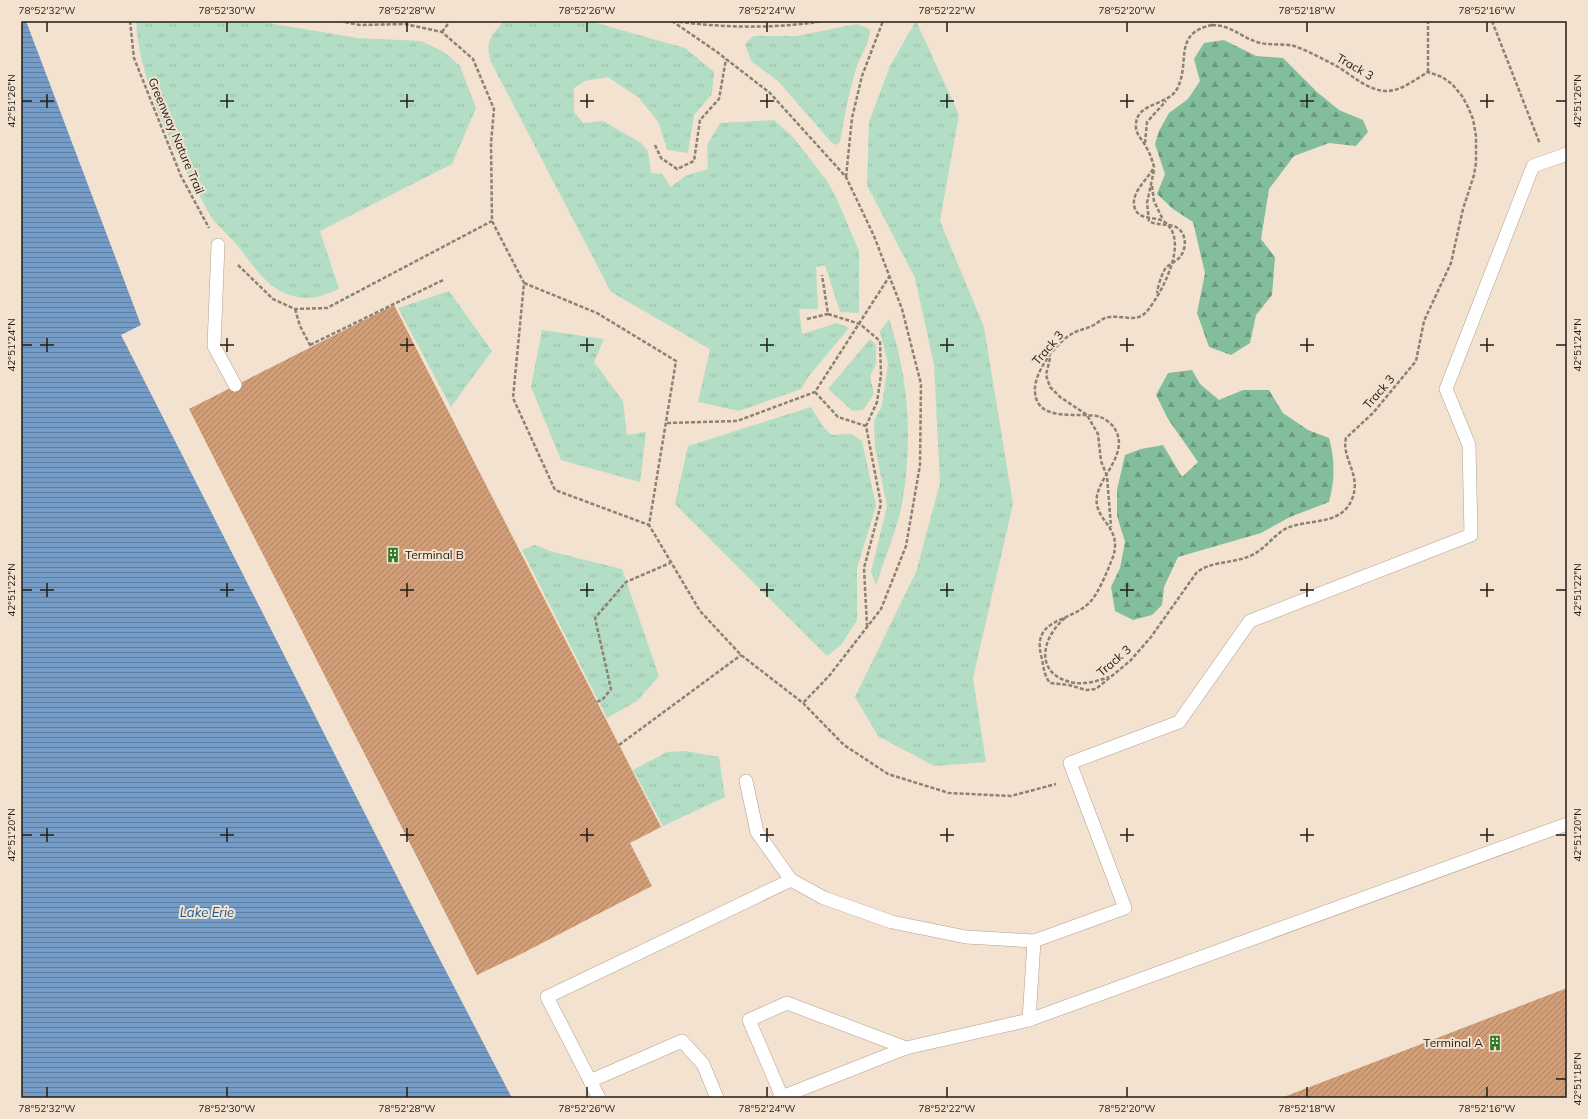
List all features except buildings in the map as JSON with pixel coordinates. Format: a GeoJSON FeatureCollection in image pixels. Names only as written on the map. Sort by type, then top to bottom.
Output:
{"type":"FeatureCollection","features":[{"type":"Feature","properties":{"kind":"lane"},"geometry":{"type":"LineString","coordinates":[[746,781],[757,832],[791,880],[824,898],[892,922],[966,937],[1034,941],[1126,908],[1070,763],[1179,722],[1250,621],[1471,535],[1469,445],[1446,389],[1533,166],[1567,154]]}},
{"type":"Feature","properties":{"kind":"lane"},"geometry":{"type":"LineString","coordinates":[[218,245],[214,346],[235,385]]}},
{"type":"Feature","properties":{"kind":"lane"},"geometry":{"type":"LineString","coordinates":[[906,1048],[787,1003],[749,1020],[780,1098],[906,1048],[1029,1020],[1567,824]]}},
{"type":"Feature","properties":{"kind":"lane"},"geometry":{"type":"LineString","coordinates":[[599,1098],[547,997],[791,880]]}},
{"type":"Feature","properties":{"kind":"lane"},"geometry":{"type":"LineString","coordinates":[[1029,1020],[1034,941]]}},
{"type":"Feature","properties":{"kind":"lane"},"geometry":{"type":"LineString","coordinates":[[590,1081],[682,1041],[703,1064],[717,1098]]}},
{"type":"Feature","properties":{"kind":"path","name":"Greenway Nature Trail"},"geometry":{"type":"LineString","coordinates":[[130,21],[134,58],[181,176],[218,245],[273,299],[295,309],[327,308],[492,221]]}},
{"type":"Feature","properties":{"kind":"path"},"geometry":{"type":"LineString","coordinates":[[339,21],[360,24],[405,24],[442,32],[473,59],[494,109],[491,143],[492,221],[524,283],[513,398],[555,490],[649,525]]}},
{"type":"Feature","properties":{"kind":"path"},"geometry":{"type":"LineString","coordinates":[[442,32],[450,21]]}},
{"type":"Feature","properties":{"kind":"path"},"geometry":{"type":"LineString","coordinates":[[672,21],[710,26],[742,27],[774,27],[824,21]]}},
{"type":"Feature","properties":{"kind":"path"},"geometry":{"type":"LineString","coordinates":[[672,21],[726,59],[770,93],[846,177],[874,236],[902,309],[921,384],[920,464],[906,546],[882,609],[867,626],[829,676],[803,703]]}},
{"type":"Feature","properties":{"kind":"path"},"geometry":{"type":"LineString","coordinates":[[846,177],[852,118],[862,76],[883,21]]}},
{"type":"Feature","properties":{"kind":"path"},"geometry":{"type":"LineString","coordinates":[[1428,21],[1428,72]]}},
{"type":"Feature","properties":{"kind":"path"},"geometry":{"type":"LineString","coordinates":[[1492,21],[1547,161]]}},
{"type":"Feature","properties":{"kind":"path","name":"Track 3"},"geometry":{"type":"LineString","coordinates":[[1167,100],[1179,86],[1184,72],[1185,44],[1188,38],[1197,30],[1212,25],[1230,28],[1258,43],[1293,46],[1334,65],[1377,90],[1387,92],[1397,90],[1428,72],[1442,77],[1452,84],[1462,96],[1468,107],[1476,136],[1476,163],[1461,215],[1451,263],[1424,321],[1416,361],[1373,413],[1346,438],[1346,452],[1355,476],[1352,500],[1344,510],[1336,516],[1286,529],[1252,555],[1206,566],[1197,572],[1139,652],[1096,689],[1086,690],[1069,685],[1050,683],[1045,677],[1038,648],[1039,640],[1044,630],[1090,603],[1099,588],[1113,556],[1115,542],[1111,528],[1100,515],[1096,502],[1098,490],[1115,461],[1118,436],[1112,426],[1102,417],[1087,415],[1059,415],[1045,410],[1038,402],[1035,394],[1035,379],[1040,368],[1070,335],[1110,317],[1134,319],[1142,316],[1157,298],[1158,287],[1166,269],[1173,263]]}},
{"type":"Feature","properties":{"kind":"path"},"geometry":{"type":"LineString","coordinates":[[655,145],[661,158],[677,169],[694,161],[700,120],[720,99],[726,59]]}},
{"type":"Feature","properties":{"kind":"path"},"geometry":{"type":"LineString","coordinates":[[1146,146],[1148,122],[1167,100]]}},
{"type":"Feature","properties":{"kind":"path"},"geometry":{"type":"LineString","coordinates":[[1167,100],[1147,107],[1136,120],[1136,130],[1146,146],[1154,167],[1152,183],[1146,203],[1149,218],[1153,223],[1167,224]]}},
{"type":"Feature","properties":{"kind":"path"},"geometry":{"type":"LineString","coordinates":[[1154,167],[1138,192],[1134,202],[1137,212],[1145,218],[1156,218],[1177,228],[1184,234],[1184,251],[1173,263]]}},
{"type":"Feature","properties":{"kind":"path"},"geometry":{"type":"LineString","coordinates":[[1152,183],[1157,210],[1175,238],[1173,263]]}},
{"type":"Feature","properties":{"kind":"path"},"geometry":{"type":"LineString","coordinates":[[822,275],[828,314]]}},
{"type":"Feature","properties":{"kind":"path"},"geometry":{"type":"LineString","coordinates":[[667,423],[737,421],[815,392],[889,277]]}},
{"type":"Feature","properties":{"kind":"path"},"geometry":{"type":"LineString","coordinates":[[295,309],[300,326],[310,346],[443,280]]}},
{"type":"Feature","properties":{"kind":"path"},"geometry":{"type":"LineString","coordinates":[[524,283],[597,313],[676,361],[649,525],[670,563],[700,611],[740,655],[803,703],[844,745],[888,774],[949,793],[1011,796],[1076,779]]}},
{"type":"Feature","properties":{"kind":"path"},"geometry":{"type":"LineString","coordinates":[[807,319],[828,314],[860,324],[880,341],[881,375],[877,402],[866,426],[882,504],[864,568],[867,626]]}},
{"type":"Feature","properties":{"kind":"path"},"geometry":{"type":"LineString","coordinates":[[1050,357],[1046,375],[1050,387],[1060,397],[1087,415],[1098,434],[1100,461],[1107,476],[1111,528]]}},
{"type":"Feature","properties":{"kind":"path"},"geometry":{"type":"LineString","coordinates":[[815,392],[838,417],[866,426]]}},
{"type":"Feature","properties":{"kind":"path"},"geometry":{"type":"LineString","coordinates":[[597,702],[603,699],[611,689],[595,618],[626,582],[670,563]]}},
{"type":"Feature","properties":{"kind":"path"},"geometry":{"type":"LineString","coordinates":[[1070,614],[1058,624],[1049,635],[1044,649],[1047,665],[1059,678],[1074,682],[1092,682],[1111,676]]}},
{"type":"Feature","properties":{"kind":"path"},"geometry":{"type":"LineString","coordinates":[[619,745],[655,720],[740,655]]}},
{"type":"Feature","properties":{"kind":"green space"},"geometry":{"type":"Polygon","coordinates":[[[136,21],[256,21],[358,38],[421,41],[444,52],[460,66],[476,108],[452,164],[320,231],[339,289],[322,296],[312,298],[293,296],[283,293],[267,281],[236,244],[214,221],[209,213],[187,174],[158,110],[143,65],[138,43],[136,21]]]}},
{"type":"Feature","properties":{"kind":"green space"},"geometry":{"type":"Polygon","coordinates":[[[504,21],[589,21],[685,48],[714,72],[712,94],[694,115],[688,153],[667,150],[659,123],[639,98],[608,77],[585,81],[574,88],[574,112],[583,123],[603,121],[641,143],[648,151],[651,173],[662,174],[671,187],[685,176],[708,169],[707,145],[720,123],[774,120],[793,137],[827,181],[836,197],[859,251],[859,313],[840,312],[825,265],[816,267],[818,309],[799,309],[802,334],[837,323],[849,328],[809,376],[801,389],[739,411],[698,402],[710,349],[611,292],[491,62],[489,55],[490,40],[492,35],[504,21]]]}},
{"type":"Feature","properties":{"kind":"green space"},"geometry":{"type":"Polygon","coordinates":[[[916,21],[959,115],[940,221],[984,327],[1013,504],[973,678],[986,762],[934,766],[878,736],[855,697],[916,572],[940,483],[934,365],[915,278],[867,185],[869,122],[890,66],[916,21]]]}},
{"type":"Feature","properties":{"kind":"green space"},"geometry":{"type":"Polygon","coordinates":[[[857,24],[870,29],[870,34],[853,78],[840,142],[836,145],[831,142],[778,81],[751,61],[745,44],[753,36],[796,36],[857,24]]]}},
{"type":"Feature","properties":{"kind":"green space"},"geometry":{"type":"Polygon","coordinates":[[[1224,40],[1256,56],[1283,58],[1317,92],[1339,110],[1363,120],[1368,132],[1356,146],[1329,143],[1294,156],[1269,189],[1261,239],[1275,257],[1272,295],[1256,315],[1250,343],[1231,355],[1209,347],[1197,313],[1205,273],[1193,222],[1173,209],[1157,194],[1165,174],[1155,144],[1159,131],[1169,113],[1188,99],[1200,81],[1194,59],[1204,43],[1224,40]]]}},
{"type":"Feature","properties":{"kind":"green space"},"geometry":{"type":"Polygon","coordinates":[[[449,291],[492,351],[451,407],[398,308],[449,291]]]}},
{"type":"Feature","properties":{"kind":"green space"},"geometry":{"type":"Polygon","coordinates":[[[889,319],[896,341],[905,387],[908,434],[907,457],[900,514],[876,585],[871,572],[887,506],[875,448],[874,421],[882,405],[888,364],[880,331],[889,319]]]}},
{"type":"Feature","properties":{"kind":"green space"},"geometry":{"type":"Polygon","coordinates":[[[542,330],[604,339],[594,362],[623,401],[627,435],[646,432],[640,482],[561,460],[531,387],[542,330]]]}},
{"type":"Feature","properties":{"kind":"green space"},"geometry":{"type":"Polygon","coordinates":[[[870,339],[876,345],[876,364],[870,376],[874,394],[863,410],[853,411],[828,389],[870,339]]]}},
{"type":"Feature","properties":{"kind":"green space"},"geometry":{"type":"Polygon","coordinates":[[[1192,370],[1200,384],[1219,400],[1243,390],[1269,390],[1283,413],[1308,430],[1329,438],[1334,470],[1331,494],[1329,502],[1290,517],[1261,533],[1178,557],[1164,587],[1162,605],[1152,615],[1133,620],[1115,611],[1111,587],[1120,568],[1125,542],[1117,516],[1117,490],[1125,455],[1141,449],[1163,445],[1182,477],[1198,462],[1168,419],[1156,395],[1168,373],[1192,370]]]}},
{"type":"Feature","properties":{"kind":"green space"},"geometry":{"type":"Polygon","coordinates":[[[811,407],[822,425],[831,435],[851,434],[862,441],[876,506],[857,568],[857,620],[841,645],[827,656],[675,504],[688,446],[811,407]]]}},
{"type":"Feature","properties":{"kind":"green space"},"geometry":{"type":"Polygon","coordinates":[[[535,545],[553,552],[622,569],[659,676],[637,701],[607,718],[522,550],[535,545]]]}},
{"type":"Feature","properties":{"kind":"green space"},"geometry":{"type":"Polygon","coordinates":[[[685,751],[719,757],[725,797],[663,826],[633,770],[667,752],[685,751]]]}},
{"type":"Feature","properties":{"kind":"water","name":"Lake Erie"},"geometry":{"type":"Polygon","coordinates":[[[21,21],[26,21],[141,325],[121,335],[412,906],[512,1098],[21,1098],[21,21]]]}},
{"type":"Feature","properties":{"kind":"place","name":"Terminal B"},"geometry":{"type":"Point","coordinates":[393,555]}},
{"type":"Feature","properties":{"kind":"place","name":"Terminal A"},"geometry":{"type":"Point","coordinates":[1495,1043]}}]}
